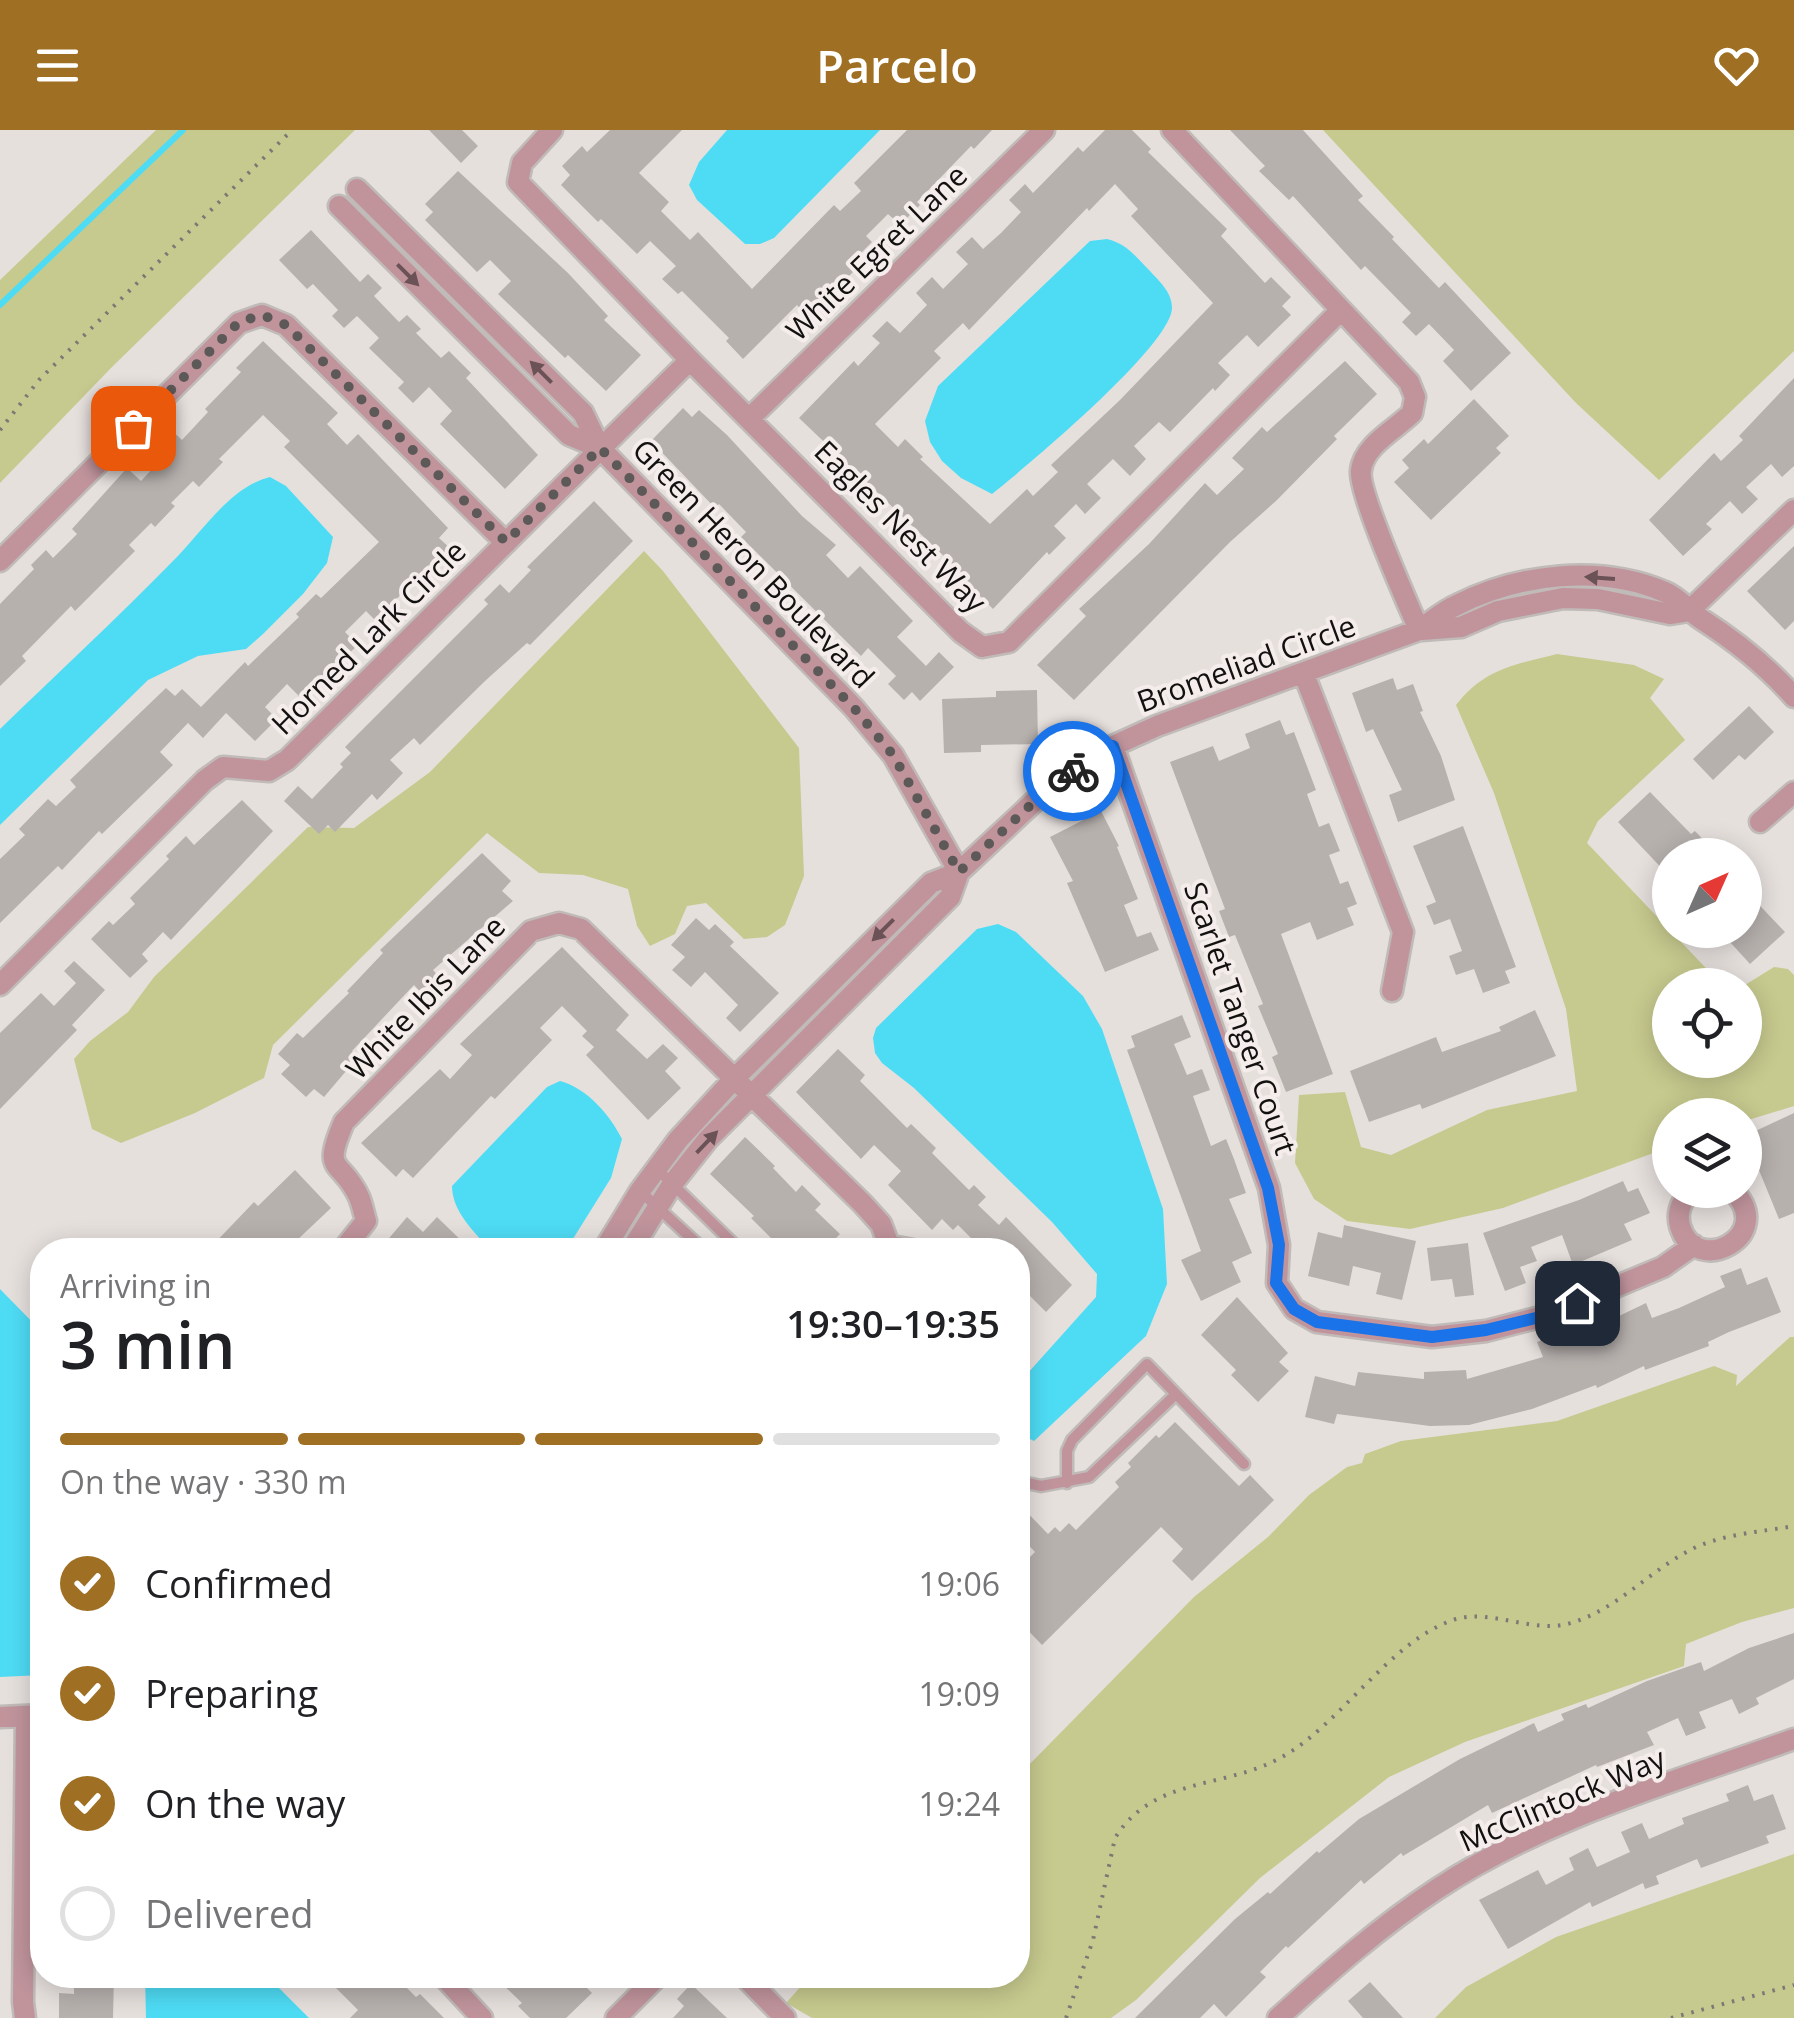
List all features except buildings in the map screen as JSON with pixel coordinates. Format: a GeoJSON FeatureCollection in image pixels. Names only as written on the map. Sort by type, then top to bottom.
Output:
{"type":"FeatureCollection","features":[{"type":"Feature","properties":{"kind":"street","name":"Eagles Nest Way"},"geometry":{"type":"LineString","coordinates":[[552,130],[522,163],[518,182],[961,632],[982,647],[1010,642],[1340,310]]}},
{"type":"Feature","properties":{"kind":"street","name":"White Egret Lane"},"geometry":{"type":"LineString","coordinates":[[750,418],[1044,130]]}},
{"type":"Feature","properties":{"kind":"street"},"geometry":{"type":"LineString","coordinates":[[1172,130],[1409,382],[1415,398],[1412,413],[1371,449],[1360,470],[1368,502],[1419,630]]}},
{"type":"Feature","properties":{"kind":"street","name":"Green Heron Boulevard"},"geometry":{"type":"LineString","coordinates":[[356,189],[583,414],[600,448],[854,708],[893,755],[959,872]]}},
{"type":"Feature","properties":{"kind":"street","name":"Green Heron Boulevard"},"geometry":{"type":"LineString","coordinates":[[339,206],[569,435],[600,448]]}},
{"type":"Feature","properties":{"kind":"street"},"geometry":{"type":"LineString","coordinates":[[378,244],[396,228]]}},
{"type":"Feature","properties":{"kind":"street","name":"Horned Lark Circle"},"geometry":{"type":"LineString","coordinates":[[0,561],[239,322],[262,315],[286,325],[506,542]]}},
{"type":"Feature","properties":{"kind":"street","name":"Horned Lark Circle"},"geometry":{"type":"LineString","coordinates":[[0,985],[204,780],[223,767],[268,771],[287,760],[690,360]]}},
{"type":"Feature","properties":{"kind":"street"},"geometry":{"type":"LineString","coordinates":[[1688,611],[1794,510]]}},
{"type":"Feature","properties":{"kind":"street","name":"Bromeliad Circle"},"geometry":{"type":"LineString","coordinates":[[611,1238],[656,1168],[733,1080],[930,883],[959,872],[1076,768],[1156,726],[1419,630],[1456,605],[1505,586],[1555,576],[1612,578],[1669,593],[1688,611],[1747,649],[1794,697]]}},
{"type":"Feature","properties":{"kind":"street"},"geometry":{"type":"LineString","coordinates":[[1304,674],[1403,932],[1392,992]]}},
{"type":"Feature","properties":{"kind":"street","name":"Scarlet Tanger Court"},"geometry":{"type":"LineString","coordinates":[[1113,746],[1268,1188],[1279,1245],[1276,1283],[1294,1309],[1317,1322],[1432,1337],[1486,1330],[1565,1308],[1663,1267],[1694,1245],[1706,1250],[1732,1245],[1746,1222],[1745,1208]]}},
{"type":"Feature","properties":{"kind":"street"},"geometry":{"type":"LineString","coordinates":[[1760,822],[1794,792]]}},
{"type":"Feature","properties":{"kind":"street","name":"Bromeliad Circle"},"geometry":{"type":"LineString","coordinates":[[638,1238],[673,1183],[708,1139],[950,897],[959,872]]}},
{"type":"Feature","properties":{"kind":"street","name":"White Ibis Lane"},"geometry":{"type":"LineString","coordinates":[[353,1238],[366,1222],[358,1195],[337,1170],[332,1150],[344,1122],[532,931],[560,923],[582,929],[872,1213],[885,1238]]}},
{"type":"Feature","properties":{"kind":"street"},"geometry":{"type":"LineString","coordinates":[[1681,1208],[1684,1236],[1694,1245]]}},
{"type":"Feature","properties":{"kind":"street"},"geometry":{"type":"LineString","coordinates":[[0,1717],[30,1716]]}},
{"type":"Feature","properties":{"kind":"street","name":"McClintock Way"},"geometry":{"type":"LineString","coordinates":[[1278,2018],[1372,1935],[1440,1887],[1509,1848],[1609,1806],[1794,1739]]}},
{"type":"Feature","properties":{"kind":"street"},"geometry":{"type":"LineString","coordinates":[[25,2018],[22,2002],[30,1811]]}},
{"type":"Feature","properties":{"kind":"street"},"geometry":{"type":"LineString","coordinates":[[454,1988],[482,2018]]}},
{"type":"Feature","properties":{"kind":"street"},"geometry":{"type":"LineString","coordinates":[[616,2018],[646,1988]]}},
{"type":"Feature","properties":{"kind":"street"},"geometry":{"type":"LineString","coordinates":[[756,1988],[786,2018]]}},
{"type":"Feature","properties":{"kind":"lane"},"geometry":{"type":"LineString","coordinates":[[656,1168],[728,1238]]}},
{"type":"Feature","properties":{"kind":"lane"},"geometry":{"type":"LineString","coordinates":[[640,1191],[692,1238]]}},
{"type":"Feature","properties":{"kind":"lane"},"geometry":{"type":"LineString","coordinates":[[1067,1483],[1067,1451],[1072,1440],[1147,1364],[1244,1464]]}},
{"type":"Feature","properties":{"kind":"lane"},"geometry":{"type":"LineString","coordinates":[[1030,1484],[1041,1486],[1089,1477],[1176,1394]]}},
{"type":"Feature","properties":{"kind":"path"},"geometry":{"type":"LineString","coordinates":[[0,430],[39,380],[292,130]]}},
{"type":"Feature","properties":{"kind":"path"},"geometry":{"type":"LineString","coordinates":[[1066,2018],[1093,1940],[1111,1849],[1124,1825],[1156,1801],[1185,1786],[1245,1773],[1294,1750],[1404,1651],[1449,1622],[1472,1618],[1551,1626],[1574,1622],[1706,1543],[1794,1526]]}},
{"type":"Feature","properties":{"kind":"path"},"geometry":{"type":"LineString","coordinates":[[1671,2018],[1794,1986]]}},
{"type":"Feature","properties":{"kind":"green space"},"geometry":{"type":"Polygon","coordinates":[[[156,130],[355,130],[112,367],[0,483],[0,280],[156,130]]]}},
{"type":"Feature","properties":{"kind":"green space"},"geometry":{"type":"Polygon","coordinates":[[[1323,130],[1794,130],[1794,351],[1659,480],[1576,403],[1323,130]]]}},
{"type":"Feature","properties":{"kind":"green space"},"geometry":{"type":"Polygon","coordinates":[[[644,551],[799,748],[804,876],[785,925],[767,937],[744,939],[706,903],[687,906],[675,934],[650,946],[637,926],[628,889],[583,875],[539,873],[487,833],[273,1045],[264,1078],[195,1113],[121,1143],[92,1129],[74,1059],[90,1041],[128,1012],[154,977],[308,827],[354,828],[430,772],[644,551]]]}},
{"type":"Feature","properties":{"kind":"green space"},"geometry":{"type":"Polygon","coordinates":[[[1557,654],[1634,665],[1664,679],[1650,698],[1685,740],[1598,821],[1587,843],[1652,911],[1652,948],[1687,948],[1706,968],[1652,968],[1652,1078],[1762,1078],[1762,974],[1774,967],[1788,969],[1794,975],[1794,1106],[1762,1116],[1762,1098],[1652,1098],[1652,1154],[1503,1208],[1410,1229],[1347,1221],[1314,1199],[1295,1163],[1299,1095],[1345,1092],[1361,1147],[1391,1155],[1487,1110],[1577,1091],[1566,1009],[1494,793],[1456,705],[1478,683],[1514,665],[1557,654]]]}},
{"type":"Feature","properties":{"kind":"green space"},"geometry":{"type":"Polygon","coordinates":[[[1794,1337],[1794,1608],[1742,1622],[1686,1644],[1684,1666],[1465,1742],[1389,1777],[1260,1878],[1136,2000],[1111,2018],[812,2018],[786,2003],[799,1988],[1030,1988],[1030,1764],[1194,1597],[1268,1537],[1309,1495],[1347,1467],[1362,1463],[1365,1454],[1401,1441],[1557,1421],[1714,1366],[1737,1375],[1736,1386],[1794,1337]]]}},
{"type":"Feature","properties":{"kind":"green space"},"geometry":{"type":"Polygon","coordinates":[[[1794,1854],[1794,2018],[1435,2018],[1466,1987],[1556,1937],[1794,1854]]]}},
{"type":"Feature","properties":{"kind":"water"},"geometry":{"type":"Polygon","coordinates":[[[727,130],[880,130],[774,238],[760,244],[745,244],[697,200],[689,185],[699,162],[727,130]]]}},
{"type":"Feature","properties":{"kind":"water"},"geometry":{"type":"Polygon","coordinates":[[[1107,239],[1130,251],[1164,287],[1172,308],[1165,326],[1124,376],[992,494],[961,478],[942,461],[930,442],[925,421],[938,386],[1090,241],[1107,239]]]}},
{"type":"Feature","properties":{"kind":"water"},"geometry":{"type":"Polygon","coordinates":[[[270,477],[286,486],[333,537],[327,563],[303,594],[246,649],[198,656],[148,680],[0,825],[0,729],[183,551],[216,513],[241,491],[270,477]]]}},
{"type":"Feature","properties":{"kind":"water"},"geometry":{"type":"Polygon","coordinates":[[[998,924],[1016,932],[1083,996],[1102,1029],[1163,1209],[1167,1284],[1146,1336],[1034,1441],[1030,1439],[1030,1371],[1096,1297],[1097,1274],[1052,1222],[914,1088],[882,1063],[875,1053],[873,1038],[876,1028],[977,929],[998,924]]]}},
{"type":"Feature","properties":{"kind":"water"},"geometry":{"type":"Polygon","coordinates":[[[560,1081],[570,1085],[597,1104],[611,1121],[622,1139],[611,1178],[574,1238],[479,1238],[460,1213],[452,1186],[547,1087],[560,1081]]]}},
{"type":"Feature","properties":{"kind":"water"},"geometry":{"type":"Polygon","coordinates":[[[0,1289],[30,1320],[30,1676],[0,1677],[0,1289]]]}},
{"type":"Feature","properties":{"kind":"water"},"geometry":{"type":"Polygon","coordinates":[[[145,1988],[279,1988],[309,2018],[146,2018],[145,1988]]]}},
{"type":"Feature","properties":{"kind":"waterway"},"geometry":{"type":"LineString","coordinates":[[0,305],[183,130]]}},
{"type":"Feature","properties":{"kind":"way so far"},"geometry":{"type":"LineString","coordinates":[[133,428],[239,322],[262,315],[286,325],[506,542],[600,448],[854,708],[893,755],[959,872],[1073,771]]}},
{"type":"Feature","properties":{"kind":"route"},"geometry":{"type":"LineString","coordinates":[[1073,771],[1113,746],[1268,1188],[1279,1245],[1276,1283],[1294,1309],[1317,1322],[1432,1337],[1486,1330],[1548,1315],[1577,1303]]}}]}
